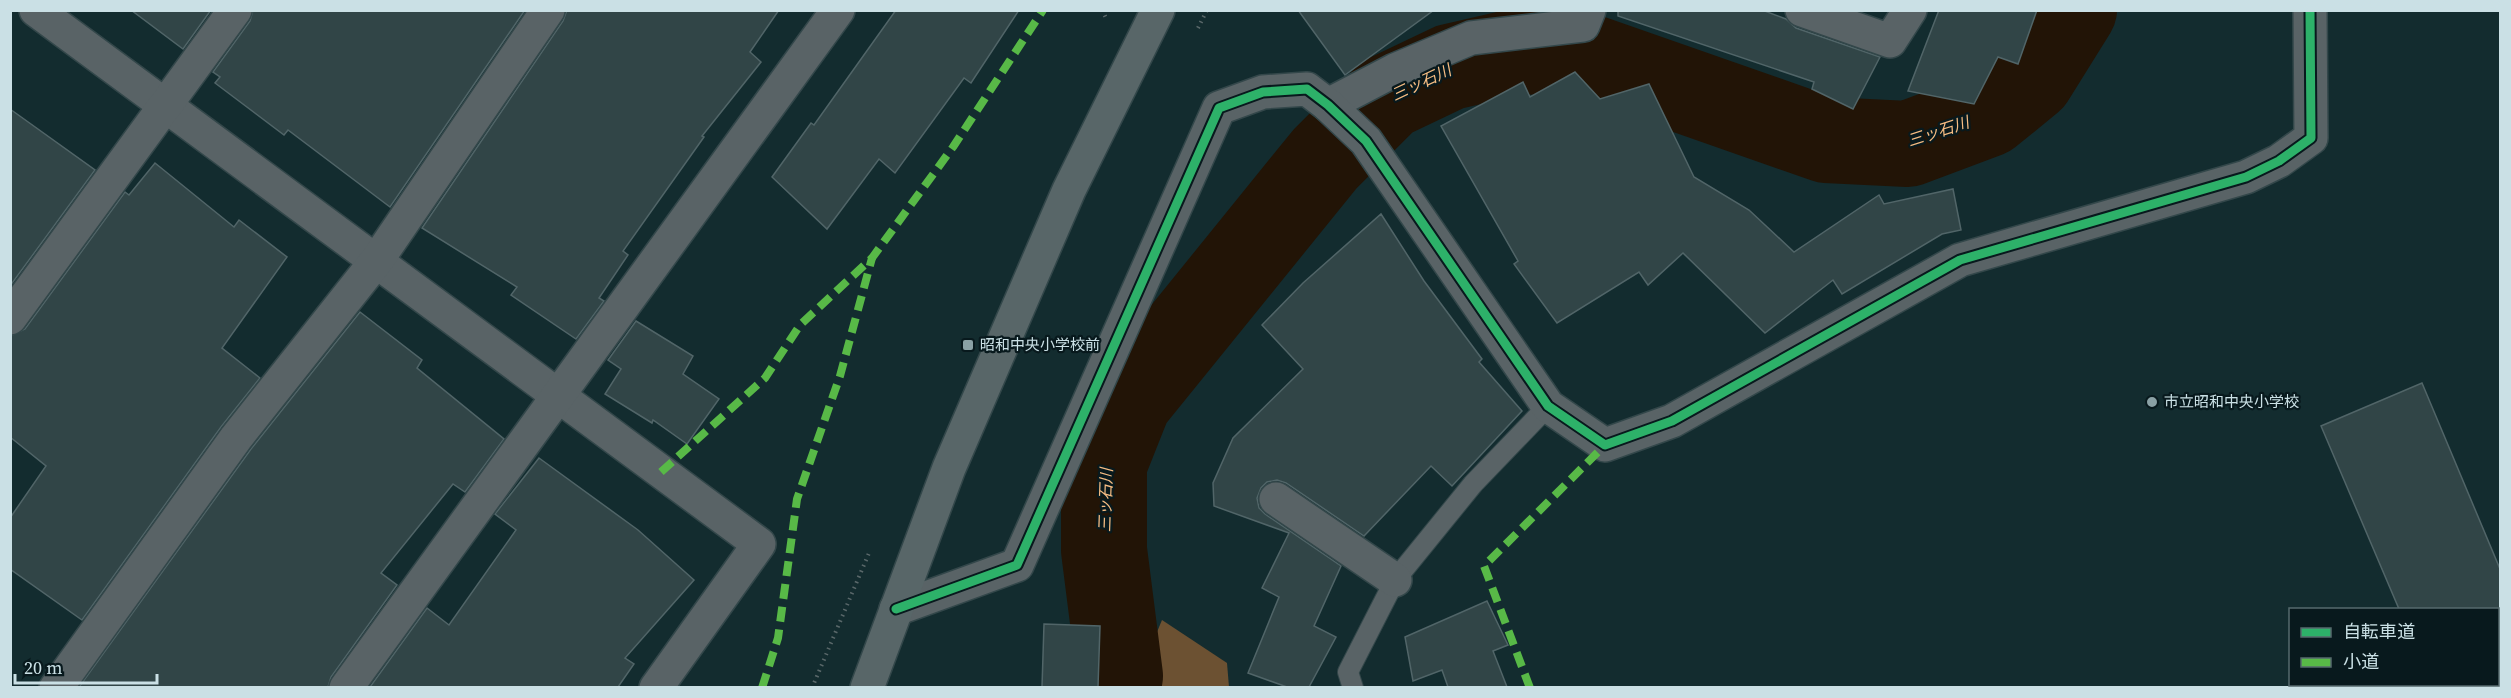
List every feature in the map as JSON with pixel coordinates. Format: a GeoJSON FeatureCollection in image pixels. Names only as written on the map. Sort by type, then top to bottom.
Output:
{"type":"FeatureCollection","features":[{"type":"Feature","properties":{"kind":"street"},"geometry":{"type":"LineString","coordinates":[[36,10],[164,107],[377,260],[759,544],[656,687]]}},
{"type":"Feature","properties":{"kind":"street"},"geometry":{"type":"LineString","coordinates":[[10,318],[235,10]]}},
{"type":"Feature","properties":{"kind":"street"},"geometry":{"type":"LineString","coordinates":[[57,687],[236,438],[377,260],[548,10]]}},
{"type":"Feature","properties":{"kind":"street"},"geometry":{"type":"LineString","coordinates":[[346,687],[838,10]]}},
{"type":"Feature","properties":{"kind":"street"},"geometry":{"type":"LineString","coordinates":[[867,687],[949,468],[1070,190],[1158,10]]}},
{"type":"Feature","properties":{"kind":"street"},"geometry":{"type":"LineString","coordinates":[[1334,111],[1395,70],[1471,38],[1582,25],[1589,10]]}},
{"type":"Feature","properties":{"kind":"street"},"geometry":{"type":"LineString","coordinates":[[1802,10],[1890,41],[1910,10]]}},
{"type":"Feature","properties":{"kind":"street"},"geometry":{"type":"LineString","coordinates":[[896,609],[1017,565],[1219,108],[1263,92],[1307,89],[1334,111],[1366,141],[1548,405],[1605,445],[1672,421],[1960,260],[2246,177],[2279,161],[2311,138],[2310,10]]}},
{"type":"Feature","properties":{"kind":"street"},"geometry":{"type":"LineString","coordinates":[[1276,499],[1395,580]]}},
{"type":"Feature","properties":{"kind":"lane"},"geometry":{"type":"LineString","coordinates":[[1353,687],[1348,672],[1395,580],[1473,484],[1548,405]]}},
{"type":"Feature","properties":{"kind":"shaded area"},"geometry":{"type":"Polygon","coordinates":[[[1162,620],[1227,663],[1229,687],[1134,687],[1162,620]]]}},
{"type":"Feature","properties":{"kind":"building"},"geometry":{"type":"Polygon","coordinates":[[[131,10],[211,10],[183,49],[131,10]]]}},
{"type":"Feature","properties":{"kind":"building"},"geometry":{"type":"Polygon","coordinates":[[[253,10],[525,10],[390,207],[288,130],[284,135],[215,83],[220,77],[213,72],[250,21],[253,10]]]}},
{"type":"Feature","properties":{"kind":"building"},"geometry":{"type":"Polygon","coordinates":[[[567,10],[779,10],[750,52],[761,62],[702,136],[704,137],[623,251],[628,255],[599,298],[604,301],[576,339],[511,295],[517,287],[422,228],[563,21],[567,10]]]}},
{"type":"Feature","properties":{"kind":"building"},"geometry":{"type":"Polygon","coordinates":[[[896,10],[1019,10],[971,83],[964,78],[895,173],[879,159],[827,229],[772,177],[811,123],[814,125],[896,10]]]}},
{"type":"Feature","properties":{"kind":"building"},"geometry":{"type":"Polygon","coordinates":[[[1298,10],[1434,10],[1345,75],[1298,10]]]}},
{"type":"Feature","properties":{"kind":"building"},"geometry":{"type":"Polygon","coordinates":[[[1618,10],[1762,10],[1786,19],[1796,28],[1880,57],[1853,109],[1812,89],[1814,82],[1618,16],[1618,10]]]}},
{"type":"Feature","properties":{"kind":"building"},"geometry":{"type":"Polygon","coordinates":[[[1939,10],[2037,10],[2018,64],[1998,57],[1974,104],[1908,91],[1939,10]]]}},
{"type":"Feature","properties":{"kind":"building"},"geometry":{"type":"Polygon","coordinates":[[[1575,72],[1600,99],[1649,84],[1694,177],[1749,210],[1794,252],[1879,195],[1884,204],[1953,189],[1961,230],[1942,234],[1842,294],[1833,280],[1765,333],[1683,253],[1648,285],[1639,272],[1557,323],[1514,264],[1518,261],[1441,126],[1523,82],[1530,97],[1575,72]]]}},
{"type":"Feature","properties":{"kind":"building"},"geometry":{"type":"Polygon","coordinates":[[[10,109],[95,170],[10,286],[10,109]]]}},
{"type":"Feature","properties":{"kind":"building"},"geometry":{"type":"Polygon","coordinates":[[[155,163],[234,227],[239,220],[287,257],[222,348],[260,378],[221,427],[82,620],[10,569],[10,518],[46,466],[10,437],[10,336],[25,329],[125,192],[129,195],[155,163]]]}},
{"type":"Feature","properties":{"kind":"building"},"geometry":{"type":"Polygon","coordinates":[[[1381,214],[1424,281],[1482,359],[1479,362],[1522,411],[1452,486],[1431,466],[1364,536],[1286,483],[1277,480],[1267,482],[1261,488],[1257,498],[1259,508],[1265,514],[1341,566],[1314,626],[1336,637],[1309,687],[1287,687],[1248,673],[1279,597],[1262,588],[1289,533],[1214,506],[1213,483],[1233,438],[1303,369],[1262,325],[1303,283],[1381,214]]]}},
{"type":"Feature","properties":{"kind":"building"},"geometry":{"type":"Polygon","coordinates":[[[360,312],[422,360],[417,368],[504,439],[465,492],[453,484],[381,573],[397,585],[331,677],[328,687],[79,687],[251,449],[360,312]]]}},
{"type":"Feature","properties":{"kind":"building"},"geometry":{"type":"Polygon","coordinates":[[[636,321],[693,356],[683,374],[719,399],[687,444],[653,420],[652,423],[605,394],[621,369],[608,360],[636,321]]]}},
{"type":"Feature","properties":{"kind":"building"},"geometry":{"type":"Polygon","coordinates":[[[2422,383],[2500,569],[2500,609],[2399,608],[2321,426],[2422,383]]]}},
{"type":"Feature","properties":{"kind":"building"},"geometry":{"type":"Polygon","coordinates":[[[539,458],[638,530],[694,580],[625,658],[634,664],[618,687],[370,687],[427,608],[449,625],[516,530],[495,514],[539,458]]]}},
{"type":"Feature","properties":{"kind":"building"},"geometry":{"type":"Polygon","coordinates":[[[1487,601],[1508,645],[1493,651],[1507,687],[1448,687],[1442,670],[1413,681],[1405,637],[1487,601]]]}},
{"type":"Feature","properties":{"kind":"building"},"geometry":{"type":"Polygon","coordinates":[[[1044,624],[1100,626],[1098,687],[1042,687],[1044,624]]]}},
{"type":"Feature","properties":{"kind":"waterway","name":"三ッ石川"},"geometry":{"type":"LineString","coordinates":[[1118,688],[1120,676],[1104,550],[1104,464],[1129,401],[1325,159],[1387,97],[1450,67],[1515,52],[1572,51],[1826,140],[1908,144],[1988,114],[2031,79],[2074,10]]}},
{"type":"Feature","properties":{"kind":"marked path"},"geometry":{"type":"LineString","coordinates":[[661,472],[765,378],[800,325],[872,258],[953,147],[1043,10]]}},
{"type":"Feature","properties":{"kind":"marked path"},"geometry":{"type":"LineString","coordinates":[[762,688],[778,638],[797,499],[840,376],[872,258]]}},
{"type":"Feature","properties":{"kind":"marked path"},"geometry":{"type":"LineString","coordinates":[[1530,688],[1484,566],[1605,445]]}},
{"type":"Feature","properties":{"kind":"cycle path"},"geometry":{"type":"LineString","coordinates":[[896,609],[1017,565],[1219,108],[1263,92],[1307,89],[1328,105],[1366,141],[1548,406],[1605,445],[1672,421],[1960,260],[2246,177],[2279,161],[2311,138],[2310,10]]}},
{"type":"Feature","properties":{"kind":"place","name":"昭和中央小学校前"},"geometry":{"type":"Point","coordinates":[968,345]}},
{"type":"Feature","properties":{"kind":"place","name":"市立昭和中央小学校"},"geometry":{"type":"Point","coordinates":[2152,402]}}]}
